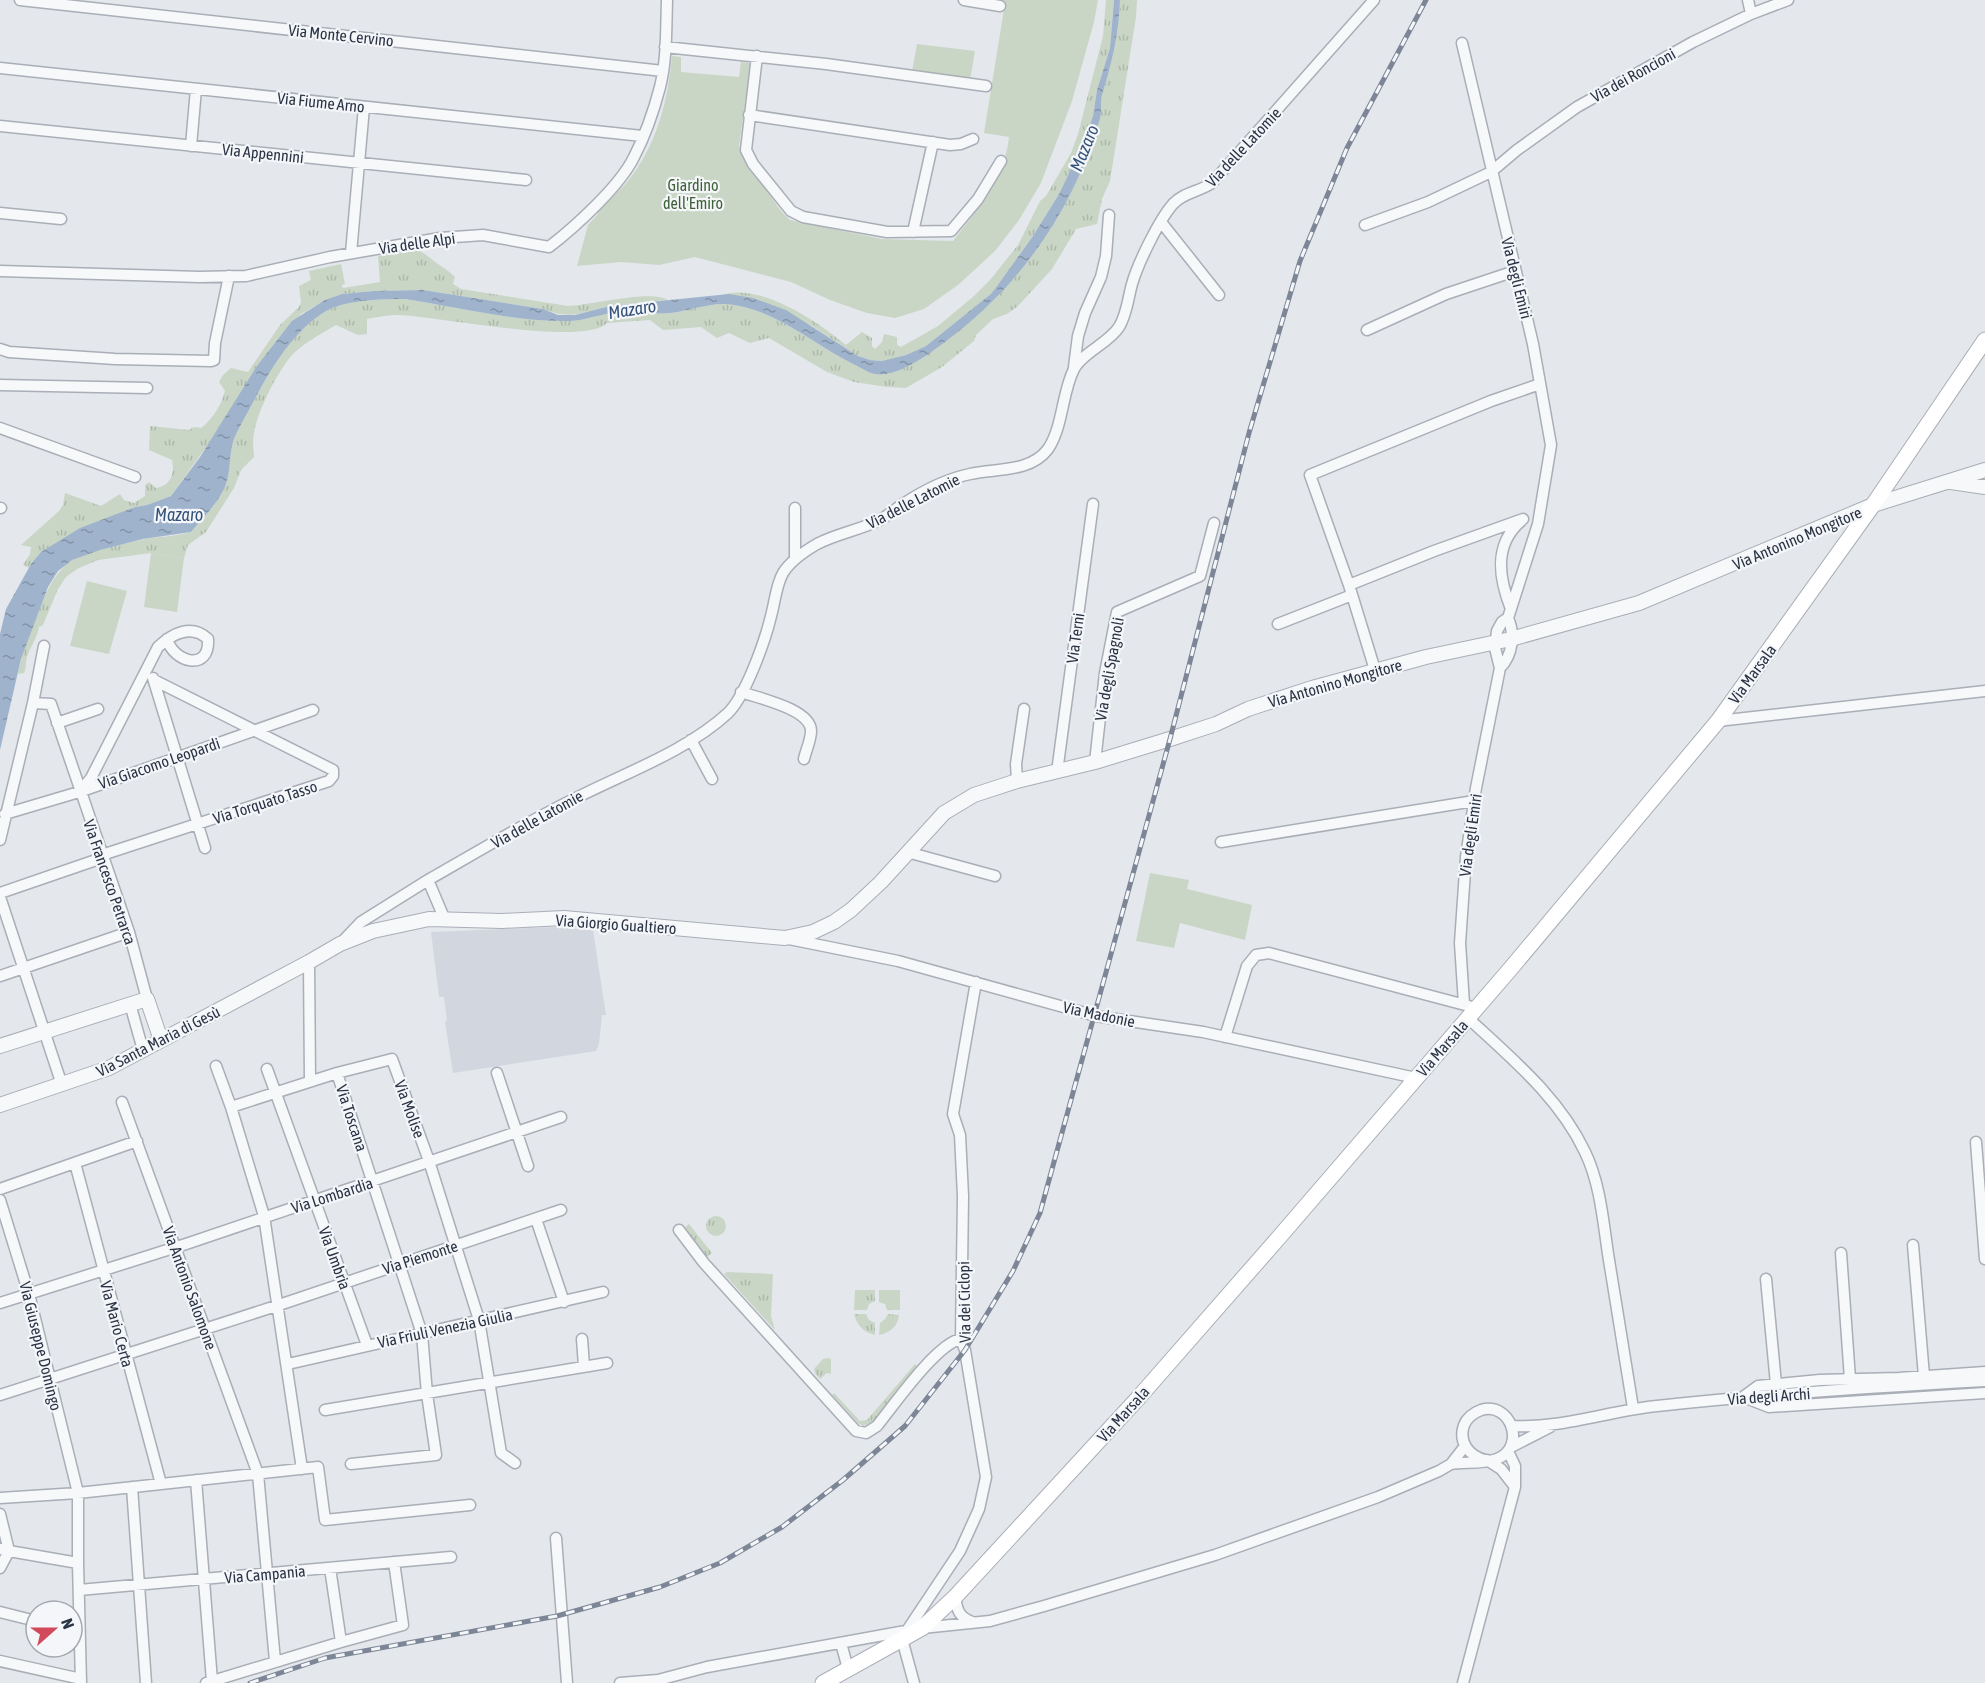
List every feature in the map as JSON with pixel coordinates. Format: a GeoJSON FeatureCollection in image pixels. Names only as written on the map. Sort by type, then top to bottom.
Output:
{"type":"FeatureCollection","features":[{"type":"Feature","properties":{"kind":"main road","name":"Via Marsala"},"geometry":{"type":"LineString","coordinates":[[836,1678],[908,1634],[955,1597],[1140,1396],[1416,1078],[1468,1011],[1718,721],[1873,505],[1985,340]]}},
{"type":"Feature","properties":{"kind":"street","name":"Via Monte Cervino"},"geometry":{"type":"LineString","coordinates":[[20,0],[663,71]]}},
{"type":"Feature","properties":{"kind":"street","name":"Via delle Alpi"},"geometry":{"type":"LineString","coordinates":[[0,271],[246,276],[351,253],[440,238],[483,236],[549,247],[571,230],[620,179],[634,158],[660,87],[667,0]]}},
{"type":"Feature","properties":{"kind":"street"},"geometry":{"type":"LineString","coordinates":[[964,0],[1000,6]]}},
{"type":"Feature","properties":{"kind":"street","name":"Via delle Latomie"},"geometry":{"type":"LineString","coordinates":[[340,944],[361,922],[428,880],[573,799],[691,740],[714,725],[731,709],[741,692],[764,643],[783,573],[795,559],[837,534],[878,521],[902,504],[949,480],[970,474],[1024,466],[1037,459],[1048,448],[1054,436],[1074,367],[1118,329],[1125,316],[1133,281],[1161,222],[1174,202],[1188,193],[1202,191],[1212,183],[1374,0]]}},
{"type":"Feature","properties":{"kind":"street"},"geometry":{"type":"LineString","coordinates":[[1748,0],[1751,14]]}},
{"type":"Feature","properties":{"kind":"street","name":"Via dei Roncioni"},"geometry":{"type":"LineString","coordinates":[[1365,225],[1428,202],[1491,172],[1517,150],[1577,107],[1693,42],[1751,14],[1788,0]]}},
{"type":"Feature","properties":{"kind":"street","name":"Via degli Emiri"},"geometry":{"type":"LineString","coordinates":[[1462,43],[1515,271],[1551,444],[1540,515],[1527,563],[1509,613],[1497,631],[1495,643],[1500,668],[1474,801],[1461,909],[1460,942],[1468,1011]]}},
{"type":"Feature","properties":{"kind":"street"},"geometry":{"type":"LineString","coordinates":[[665,47],[757,56],[986,86]]}},
{"type":"Feature","properties":{"kind":"street"},"geometry":{"type":"LineString","coordinates":[[757,56],[746,150],[753,165],[791,211],[803,217],[870,231],[951,231],[978,199],[1001,161]]}},
{"type":"Feature","properties":{"kind":"street","name":"Via Fiume Arno"},"geometry":{"type":"LineString","coordinates":[[0,68],[642,136]]}},
{"type":"Feature","properties":{"kind":"street"},"geometry":{"type":"LineString","coordinates":[[191,146],[196,89]]}},
{"type":"Feature","properties":{"kind":"street"},"geometry":{"type":"LineString","coordinates":[[351,253],[364,107]]}},
{"type":"Feature","properties":{"kind":"street"},"geometry":{"type":"LineString","coordinates":[[749,115],[950,145],[961,144],[973,139]]}},
{"type":"Feature","properties":{"kind":"street","name":"Via Appennini"},"geometry":{"type":"LineString","coordinates":[[0,126],[526,180]]}},
{"type":"Feature","properties":{"kind":"street"},"geometry":{"type":"LineString","coordinates":[[913,232],[933,142]]}},
{"type":"Feature","properties":{"kind":"street"},"geometry":{"type":"LineString","coordinates":[[0,213],[61,219]]}},
{"type":"Feature","properties":{"kind":"street"},"geometry":{"type":"LineString","coordinates":[[1074,367],[1078,336],[1085,313],[1101,277],[1106,256],[1109,215]]}},
{"type":"Feature","properties":{"kind":"street"},"geometry":{"type":"LineString","coordinates":[[1161,222],[1219,295]]}},
{"type":"Feature","properties":{"kind":"street"},"geometry":{"type":"LineString","coordinates":[[1367,330],[1446,294],[1515,271]]}},
{"type":"Feature","properties":{"kind":"street"},"geometry":{"type":"LineString","coordinates":[[0,349],[9,352],[115,359],[211,361],[214,360],[215,343],[229,276]]}},
{"type":"Feature","properties":{"kind":"street"},"geometry":{"type":"LineString","coordinates":[[1375,670],[1351,590],[1310,475],[1491,401],[1540,384]]}},
{"type":"Feature","properties":{"kind":"street"},"geometry":{"type":"LineString","coordinates":[[0,385],[147,388]]}},
{"type":"Feature","properties":{"kind":"street"},"geometry":{"type":"LineString","coordinates":[[0,428],[135,477]]}},
{"type":"Feature","properties":{"kind":"street","name":"Via Antonino Mongitore"},"geometry":{"type":"LineString","coordinates":[[834,922],[866,897],[944,813],[974,795],[1017,781],[1095,762],[1216,724],[1248,709],[1312,688],[1375,670],[1512,639],[1639,603],[1873,505],[1985,471]]}},
{"type":"Feature","properties":{"kind":"street"},"geometry":{"type":"LineString","coordinates":[[1946,482],[1985,487]]}},
{"type":"Feature","properties":{"kind":"street","name":"Via Terni"},"geometry":{"type":"LineString","coordinates":[[1057,771],[1093,504]]}},
{"type":"Feature","properties":{"kind":"street"},"geometry":{"type":"LineString","coordinates":[[795,508],[795,559]]}},
{"type":"Feature","properties":{"kind":"street"},"geometry":{"type":"LineString","coordinates":[[1278,624],[1434,551],[1540,515]]}},
{"type":"Feature","properties":{"kind":"street","name":"Via degli Emiri"},"geometry":{"type":"LineString","coordinates":[[1500,668],[1507,662],[1512,639],[1509,613],[1500,575],[1500,563],[1504,546],[1512,529],[1523,519]]}},
{"type":"Feature","properties":{"kind":"street","name":"Via degli Spagnoli"},"geometry":{"type":"LineString","coordinates":[[1095,762],[1105,673],[1117,612],[1200,576],[1214,523]]}},
{"type":"Feature","properties":{"kind":"street"},"geometry":{"type":"LineString","coordinates":[[79,792],[91,778],[148,664],[158,647],[166,639]]}},
{"type":"Feature","properties":{"kind":"street"},"geometry":{"type":"LineString","coordinates":[[0,840],[33,703],[44,646]]}},
{"type":"Feature","properties":{"kind":"street"},"geometry":{"type":"LineString","coordinates":[[148,664],[205,848]]}},
{"type":"Feature","properties":{"kind":"street","name":"Via Torquato Tasso"},"geometry":{"type":"LineString","coordinates":[[0,893],[102,858],[108,853],[329,781],[333,776],[333,770],[154,680]]}},
{"type":"Feature","properties":{"kind":"street"},"geometry":{"type":"LineString","coordinates":[[1718,721],[1985,691]]}},
{"type":"Feature","properties":{"kind":"street"},"geometry":{"type":"LineString","coordinates":[[741,692],[801,714],[809,723],[811,732],[804,759]]}},
{"type":"Feature","properties":{"kind":"street","name":"Via Francesco Petrarca"},"geometry":{"type":"LineString","coordinates":[[33,703],[51,704],[79,792],[129,932],[161,1040]]}},
{"type":"Feature","properties":{"kind":"street"},"geometry":{"type":"LineString","coordinates":[[57,723],[98,709]]}},
{"type":"Feature","properties":{"kind":"street"},"geometry":{"type":"LineString","coordinates":[[1017,781],[1024,709]]}},
{"type":"Feature","properties":{"kind":"street","name":"Via Giacomo Leopardi"},"geometry":{"type":"LineString","coordinates":[[5,814],[79,792],[313,710]]}},
{"type":"Feature","properties":{"kind":"street"},"geometry":{"type":"LineString","coordinates":[[691,740],[712,779]]}},
{"type":"Feature","properties":{"kind":"street"},"geometry":{"type":"LineString","coordinates":[[1221,842],[1474,801]]}},
{"type":"Feature","properties":{"kind":"street"},"geometry":{"type":"LineString","coordinates":[[907,852],[995,876]]}},
{"type":"Feature","properties":{"kind":"street"},"geometry":{"type":"LineString","coordinates":[[428,880],[445,920]]}},
{"type":"Feature","properties":{"kind":"street"},"geometry":{"type":"LineString","coordinates":[[0,897],[25,967],[62,1085]]}},
{"type":"Feature","properties":{"kind":"street","name":"Via Giorgio Gualtiero"},"geometry":{"type":"LineString","coordinates":[[340,944],[373,931],[429,919],[502,921],[564,918],[785,938],[813,932],[834,922]]}},
{"type":"Feature","properties":{"kind":"street"},"geometry":{"type":"LineString","coordinates":[[0,976],[129,932]]}},
{"type":"Feature","properties":{"kind":"street","name":"Via Madonie"},"geometry":{"type":"LineString","coordinates":[[785,938],[898,961],[1096,1016],[1226,1037],[1416,1078]]}},
{"type":"Feature","properties":{"kind":"street","name":"Via Santa Maria di Gesù"},"geometry":{"type":"LineString","coordinates":[[0,1106],[109,1068],[340,944]]}},
{"type":"Feature","properties":{"kind":"street"},"geometry":{"type":"LineString","coordinates":[[1226,1037],[1247,966],[1256,955],[1269,953],[1468,1011],[1546,1094],[1563,1116],[1585,1152],[1598,1190],[1633,1408]]}},
{"type":"Feature","properties":{"kind":"street"},"geometry":{"type":"LineString","coordinates":[[309,962],[310,1082]]}},
{"type":"Feature","properties":{"kind":"street","name":"Via dei Ciclopi"},"geometry":{"type":"LineString","coordinates":[[908,1634],[960,1551],[979,1509],[986,1478],[965,1350],[961,1339],[963,1196],[960,1136],[953,1114],[976,982]]}},
{"type":"Feature","properties":{"kind":"street"},"geometry":{"type":"LineString","coordinates":[[0,1046],[147,999]]}},
{"type":"Feature","properties":{"kind":"street"},"geometry":{"type":"LineString","coordinates":[[130,1004],[143,1050]]}},
{"type":"Feature","properties":{"kind":"street","name":"Via Molise"},"geometry":{"type":"LineString","coordinates":[[231,1107],[337,1073],[392,1059],[429,1161],[478,1320],[501,1453],[515,1463]]}},
{"type":"Feature","properties":{"kind":"street"},"geometry":{"type":"LineString","coordinates":[[216,1066],[264,1216],[302,1469]]}},
{"type":"Feature","properties":{"kind":"street","name":"Via Umbria"},"geometry":{"type":"LineString","coordinates":[[267,1069],[367,1345]]}},
{"type":"Feature","properties":{"kind":"street","name":"Via Toscana"},"geometry":{"type":"LineString","coordinates":[[337,1073],[422,1334],[427,1394],[436,1455],[351,1464]]}},
{"type":"Feature","properties":{"kind":"street"},"geometry":{"type":"LineString","coordinates":[[497,1073],[528,1166]]}},
{"type":"Feature","properties":{"kind":"street","name":"Via Antonio Salomone"},"geometry":{"type":"LineString","coordinates":[[122,1102],[258,1474],[275,1661]]}},
{"type":"Feature","properties":{"kind":"street","name":"Via Lombardia"},"geometry":{"type":"LineString","coordinates":[[0,1303],[176,1247],[561,1118]]}},
{"type":"Feature","properties":{"kind":"street"},"geometry":{"type":"LineString","coordinates":[[0,1189],[137,1141]]}},
{"type":"Feature","properties":{"kind":"street"},"geometry":{"type":"LineString","coordinates":[[1976,1142],[1985,1259]]}},
{"type":"Feature","properties":{"kind":"street","name":"Via Mario Certa"},"geometry":{"type":"LineString","coordinates":[[75,1163],[161,1484]]}},
{"type":"Feature","properties":{"kind":"street","name":"Via Giuseppe Domingo"},"geometry":{"type":"LineString","coordinates":[[0,1200],[29,1294],[78,1493],[78,1599]]}},
{"type":"Feature","properties":{"kind":"street","name":"Via Piemonte"},"geometry":{"type":"LineString","coordinates":[[0,1395],[279,1305],[561,1210]]}},
{"type":"Feature","properties":{"kind":"street"},"geometry":{"type":"LineString","coordinates":[[536,1219],[564,1302]]}},
{"type":"Feature","properties":{"kind":"street"},"geometry":{"type":"LineString","coordinates":[[679,1230],[704,1263],[856,1431],[866,1433],[877,1426],[936,1355],[953,1341],[961,1339]]}},
{"type":"Feature","properties":{"kind":"street"},"geometry":{"type":"LineString","coordinates":[[1912,1245],[1924,1376]]}},
{"type":"Feature","properties":{"kind":"street"},"geometry":{"type":"LineString","coordinates":[[1841,1253],[1850,1379]]}},
{"type":"Feature","properties":{"kind":"street"},"geometry":{"type":"LineString","coordinates":[[1766,1279],[1776,1384]]}},
{"type":"Feature","properties":{"kind":"street","name":"Via Friuli Venezia Giulia"},"geometry":{"type":"LineString","coordinates":[[288,1364],[603,1292]]}},
{"type":"Feature","properties":{"kind":"street"},"geometry":{"type":"LineString","coordinates":[[582,1339],[584,1366]]}},
{"type":"Feature","properties":{"kind":"street"},"geometry":{"type":"LineString","coordinates":[[325,1410],[607,1362]]}},
{"type":"Feature","properties":{"kind":"street"},"geometry":{"type":"LineString","coordinates":[[1743,1397],[1758,1386],[1776,1384],[1985,1372]]}},
{"type":"Feature","properties":{"kind":"street","name":"Via degli Archi"},"geometry":{"type":"LineString","coordinates":[[1512,1426],[1555,1425],[1633,1408],[1743,1397],[1985,1381]]}},
{"type":"Feature","properties":{"kind":"street"},"geometry":{"type":"LineString","coordinates":[[1743,1397],[1769,1407],[1985,1393]]}},
{"type":"Feature","properties":{"kind":"street"},"geometry":{"type":"LineString","coordinates":[[620,1683],[658,1680],[707,1667],[841,1643],[976,1624],[1215,1555],[1421,1480],[1451,1464],[1486,1460],[1500,1458],[1509,1449],[1514,1436],[1512,1426],[1506,1416],[1496,1410],[1478,1411],[1468,1418],[1463,1428],[1465,1446],[1473,1455],[1486,1460],[1500,1469],[1515,1487]]}},
{"type":"Feature","properties":{"kind":"street","name":"Via degli Archi"},"geometry":{"type":"LineString","coordinates":[[1509,1449],[1555,1425]]}},
{"type":"Feature","properties":{"kind":"street"},"geometry":{"type":"LineString","coordinates":[[1451,1464],[1465,1446]]}},
{"type":"Feature","properties":{"kind":"street"},"geometry":{"type":"LineString","coordinates":[[1463,1683],[1515,1487],[1515,1466],[1509,1449]]}},
{"type":"Feature","properties":{"kind":"street"},"geometry":{"type":"LineString","coordinates":[[0,1498],[78,1493],[318,1467],[325,1520],[470,1504]]}},
{"type":"Feature","properties":{"kind":"street"},"geometry":{"type":"LineString","coordinates":[[196,1480],[209,1682],[403,1625],[394,1562]]}},
{"type":"Feature","properties":{"kind":"street"},"geometry":{"type":"LineString","coordinates":[[132,1487],[147,1683]]}},
{"type":"Feature","properties":{"kind":"street"},"geometry":{"type":"LineString","coordinates":[[0,1514],[5,1550],[0,1568]]}},
{"type":"Feature","properties":{"kind":"street"},"geometry":{"type":"LineString","coordinates":[[556,1538],[567,1683]]}},
{"type":"Feature","properties":{"kind":"street"},"geometry":{"type":"LineString","coordinates":[[5,1550],[78,1563]]}},
{"type":"Feature","properties":{"kind":"street","name":"Via Campania"},"geometry":{"type":"LineString","coordinates":[[79,1590],[451,1557]]}},
{"type":"Feature","properties":{"kind":"street"},"geometry":{"type":"LineString","coordinates":[[330,1568],[340,1642]]}},
{"type":"Feature","properties":{"kind":"street"},"geometry":{"type":"LineString","coordinates":[[955,1597],[956,1610],[963,1619],[976,1624]]}},
{"type":"Feature","properties":{"kind":"street"},"geometry":{"type":"LineString","coordinates":[[0,1612],[24,1618]]}},
{"type":"Feature","properties":{"kind":"street"},"geometry":{"type":"LineString","coordinates":[[908,1634],[914,1683]]}},
{"type":"Feature","properties":{"kind":"street"},"geometry":{"type":"LineString","coordinates":[[836,1678],[841,1643]]}},
{"type":"Feature","properties":{"kind":"street","name":"Via Giuseppe Domingo"},"geometry":{"type":"LineString","coordinates":[[79,1659],[81,1681]]}},
{"type":"Feature","properties":{"kind":"street"},"geometry":{"type":"LineString","coordinates":[[0,1661],[81,1681]]}},
{"type":"Feature","properties":{"kind":"shaded area"},"geometry":{"type":"Polygon","coordinates":[[[557,927],[593,930],[606,1015],[602,1015],[599,1044],[596,1051],[453,1073],[445,1022],[447,1021],[444,997],[439,997],[431,932],[557,927]]]}},
{"type":"Feature","properties":{"kind":"green space","name":"Giardino dell'Emiro"},"geometry":{"type":"Polygon","coordinates":[[[990,0],[1098,0],[1072,101],[1041,183],[1019,220],[995,251],[958,285],[924,309],[895,318],[867,313],[830,300],[791,282],[695,257],[659,265],[621,262],[577,266],[588,225],[598,214],[598,209],[631,177],[655,134],[668,88],[672,56],[681,57],[681,72],[739,77],[741,62],[751,63],[739,146],[742,156],[790,220],[882,239],[953,241],[996,180],[1009,137],[984,133],[1005,3],[990,0]]]}},
{"type":"Feature","properties":{"kind":"green space"},"geometry":{"type":"Polygon","coordinates":[[[1106,0],[1114,0],[1110,48],[1097,90],[1093,116],[1083,144],[1059,194],[1033,236],[992,293],[926,346],[893,359],[870,360],[858,356],[812,326],[753,298],[721,295],[736,292],[770,299],[804,315],[846,345],[862,332],[872,338],[872,346],[875,349],[882,342],[884,334],[897,337],[897,345],[901,347],[938,326],[990,280],[1018,245],[1040,201],[1046,196],[1071,153],[1103,36],[1106,0]]]}},
{"type":"Feature","properties":{"kind":"green space"},"geometry":{"type":"Polygon","coordinates":[[[1120,0],[1137,0],[1136,17],[1110,181],[1102,199],[1097,224],[1076,229],[1052,269],[1018,306],[1007,314],[993,319],[976,335],[974,341],[942,367],[906,388],[854,382],[827,372],[769,338],[750,343],[729,333],[717,338],[701,327],[663,330],[650,320],[607,323],[593,330],[570,332],[509,328],[399,315],[367,319],[367,334],[358,335],[336,325],[313,338],[293,354],[281,371],[256,424],[253,439],[254,457],[241,470],[234,488],[206,532],[188,545],[184,558],[151,553],[98,560],[77,569],[66,577],[58,589],[28,653],[24,673],[18,674],[25,646],[38,611],[54,579],[64,567],[74,559],[98,550],[191,532],[206,515],[224,490],[234,439],[264,382],[282,354],[303,329],[328,310],[336,307],[366,301],[405,299],[508,317],[569,321],[615,313],[670,313],[727,304],[745,307],[777,320],[872,373],[893,372],[921,358],[945,342],[997,297],[1041,244],[1059,215],[1089,152],[1100,119],[1102,95],[1117,37],[1120,0]]]}},
{"type":"Feature","properties":{"kind":"green space"},"geometry":{"type":"Polygon","coordinates":[[[917,44],[975,51],[970,80],[912,72],[917,44]]]}},
{"type":"Feature","properties":{"kind":"green space"},"geometry":{"type":"Polygon","coordinates":[[[412,248],[451,273],[455,277],[453,284],[461,289],[568,306],[649,296],[668,300],[619,305],[570,315],[423,290],[342,294],[326,300],[301,314],[171,496],[134,507],[41,552],[29,568],[23,565],[30,554],[31,547],[21,545],[59,511],[63,505],[65,493],[101,506],[120,494],[124,500],[134,503],[145,496],[145,485],[149,482],[156,488],[168,482],[173,470],[172,460],[149,450],[150,426],[189,430],[205,425],[224,396],[225,391],[219,382],[223,375],[231,368],[248,372],[280,325],[299,307],[301,302],[299,286],[311,280],[309,271],[341,264],[345,284],[342,285],[343,288],[380,282],[378,256],[412,248]]]}},
{"type":"Feature","properties":{"kind":"green space"},"geometry":{"type":"Polygon","coordinates":[[[151,553],[184,558],[177,612],[144,607],[151,553]]]}},
{"type":"Feature","properties":{"kind":"green space"},"geometry":{"type":"Polygon","coordinates":[[[87,581],[127,591],[109,654],[70,646],[87,581]]]}},
{"type":"Feature","properties":{"kind":"green space"},"geometry":{"type":"Polygon","coordinates":[[[1150,873],[1189,880],[1187,889],[1252,905],[1245,940],[1180,923],[1174,948],[1136,941],[1150,873]]]}},
{"type":"Feature","properties":{"kind":"green space"},"geometry":{"type":"Polygon","coordinates":[[[716,1216],[723,1219],[726,1226],[723,1233],[716,1236],[709,1233],[706,1226],[709,1219],[716,1216]]]}},
{"type":"Feature","properties":{"kind":"green space"},"geometry":{"type":"Polygon","coordinates":[[[689,1224],[712,1253],[707,1257],[684,1228],[689,1224]]]}},
{"type":"Feature","properties":{"kind":"green space"},"geometry":{"type":"Polygon","coordinates":[[[727,1272],[773,1274],[771,1316],[775,1330],[724,1274],[727,1272]]]}},
{"type":"Feature","properties":{"kind":"green space"},"geometry":{"type":"Polygon","coordinates":[[[855,1290],[875,1290],[875,1301],[869,1304],[867,1310],[854,1310],[855,1290]]]}},
{"type":"Feature","properties":{"kind":"green space"},"geometry":{"type":"Polygon","coordinates":[[[879,1290],[900,1290],[900,1310],[887,1310],[885,1304],[879,1302],[879,1290]]]}},
{"type":"Feature","properties":{"kind":"green space"},"geometry":{"type":"Polygon","coordinates":[[[854,1314],[866,1314],[869,1320],[875,1323],[875,1335],[861,1328],[854,1314]]]}},
{"type":"Feature","properties":{"kind":"green space"},"geometry":{"type":"Polygon","coordinates":[[[888,1314],[899,1315],[897,1322],[890,1331],[879,1335],[880,1323],[888,1314]]]}},
{"type":"Feature","properties":{"kind":"green space"},"geometry":{"type":"Polygon","coordinates":[[[823,1359],[831,1359],[831,1374],[827,1373],[820,1379],[814,1369],[823,1359]]]}},
{"type":"Feature","properties":{"kind":"green space"},"geometry":{"type":"Polygon","coordinates":[[[915,1364],[919,1368],[874,1421],[863,1426],[832,1395],[834,1393],[860,1421],[867,1420],[915,1364]]]}},
{"type":"Feature","properties":{"kind":"water","name":"Mazaro"},"geometry":{"type":"Polygon","coordinates":[[[1114,0],[1120,0],[1117,37],[1101,98],[1100,119],[1089,152],[1059,215],[1041,244],[997,297],[930,353],[903,369],[884,374],[872,373],[777,320],[745,307],[727,304],[670,313],[615,313],[569,321],[508,317],[405,299],[355,302],[328,310],[303,329],[292,341],[264,382],[234,439],[228,479],[224,490],[191,532],[143,539],[100,550],[72,560],[58,571],[48,587],[21,659],[0,750],[0,634],[6,609],[31,564],[41,552],[80,528],[171,496],[200,457],[257,366],[292,321],[325,300],[342,294],[374,291],[423,290],[543,309],[558,315],[575,315],[610,306],[729,294],[753,298],[786,310],[858,356],[882,361],[906,355],[926,346],[992,293],[1033,236],[1059,194],[1083,144],[1093,116],[1097,90],[1110,48],[1114,0]]]}},
{"type":"Feature","properties":{"kind":"pier"},"geometry":{"type":"Polygon","coordinates":[[[12,701],[15,702],[3,751],[0,753],[12,701]]]}},
{"type":"Feature","properties":{"kind":"railway"},"geometry":{"type":"LineString","coordinates":[[250,1683],[325,1658],[557,1616],[660,1587],[720,1563],[782,1527],[843,1480],[905,1426],[965,1350],[1013,1271],[1040,1213],[1170,739],[1249,433],[1300,261],[1347,148],[1426,0]]}}]}
